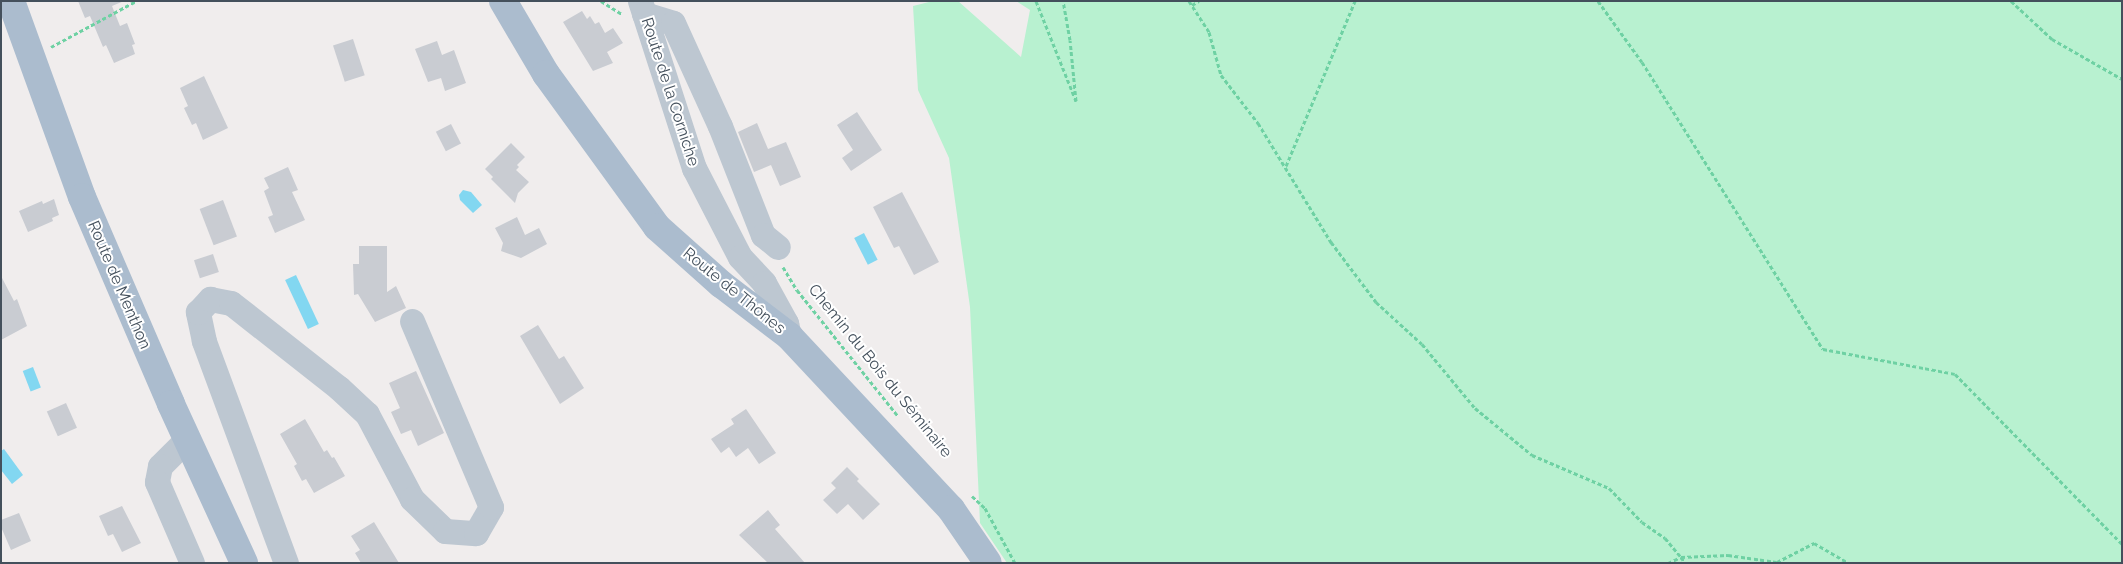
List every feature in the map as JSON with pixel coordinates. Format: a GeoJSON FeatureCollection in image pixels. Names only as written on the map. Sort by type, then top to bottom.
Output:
{"type":"FeatureCollection","features":[{"type":"Feature","properties":{"kind":"main road","name":"Route de Menthon"},"geometry":{"type":"LineString","coordinates":[[10,1],[82,197],[187,439],[244,563]]}},
{"type":"Feature","properties":{"kind":"main road","name":"Route de Thônes"},"geometry":{"type":"LineString","coordinates":[[503,1],[546,74],[657,226],[721,284],[789,336],[951,509],[988,563]]}},
{"type":"Feature","properties":{"kind":"street","name":"Route de la Corniche"},"geometry":{"type":"LineString","coordinates":[[642,8],[694,168],[740,257],[764,283],[786,323],[789,336]]}},
{"type":"Feature","properties":{"kind":"street"},"geometry":{"type":"LineString","coordinates":[[642,8],[673,23],[720,126],[763,235],[772,243]]}},
{"type":"Feature","properties":{"kind":"street"},"geometry":{"type":"LineString","coordinates":[[286,563],[204,342],[198,312],[210,299],[231,303],[338,388],[367,414],[412,499],[445,531],[476,533],[490,507],[412,321]]}},
{"type":"Feature","properties":{"kind":"street"},"geometry":{"type":"LineString","coordinates":[[187,439],[160,466],[157,482],[192,563]]}},
{"type":"Feature","properties":{"kind":"path"},"geometry":{"type":"LineString","coordinates":[[31,59],[136,1]]}},
{"type":"Feature","properties":{"kind":"path"},"geometry":{"type":"LineString","coordinates":[[1036,1],[1076,101],[1070,40],[1063,1]]}},
{"type":"Feature","properties":{"kind":"path"},"geometry":{"type":"LineString","coordinates":[[1198,1],[1190,3],[1210,32],[1221,75],[1258,123],[1331,242],[1376,302],[1422,344],[1475,408],[1532,455],[1609,488],[1642,522],[1665,538],[1685,563]]}},
{"type":"Feature","properties":{"kind":"path"},"geometry":{"type":"LineString","coordinates":[[1286,166],[1355,1]]}},
{"type":"Feature","properties":{"kind":"path"},"geometry":{"type":"LineString","coordinates":[[1598,1],[1642,62],[1823,349],[1955,374],[2122,544]]}},
{"type":"Feature","properties":{"kind":"path"},"geometry":{"type":"LineString","coordinates":[[2011,1],[2052,39],[2122,79]]}},
{"type":"Feature","properties":{"kind":"path","name":"Chemin du Bois du Séminaire"},"geometry":{"type":"LineString","coordinates":[[772,243],[797,290],[900,418]]}},
{"type":"Feature","properties":{"kind":"path"},"geometry":{"type":"LineString","coordinates":[[971,495],[984,508],[1016,563]]}},
{"type":"Feature","properties":{"kind":"path"},"geometry":{"type":"LineString","coordinates":[[1668,563],[1681,557],[1728,555],[1777,562],[1814,543],[1848,563]]}},
{"type":"Feature","properties":{"kind":"green space"},"geometry":{"type":"Polygon","coordinates":[[[933,1],[958,1],[1021,57],[1030,10],[1016,1],[2122,1],[2122,563],[1007,563],[980,523],[970,307],[949,158],[918,90],[913,6],[933,1]]]}},
{"type":"Feature","properties":{"kind":"water"},"geometry":{"type":"Polygon","coordinates":[[[463,190],[471,192],[482,205],[473,213],[460,200],[459,195],[463,190]]]}},
{"type":"Feature","properties":{"kind":"water"},"geometry":{"type":"Polygon","coordinates":[[[864,233],[878,260],[868,265],[854,238],[864,233]]]}},
{"type":"Feature","properties":{"kind":"water"},"geometry":{"type":"Polygon","coordinates":[[[296,275],[319,324],[308,329],[285,280],[296,275]]]}},
{"type":"Feature","properties":{"kind":"water"},"geometry":{"type":"Polygon","coordinates":[[[33,367],[41,388],[31,391],[23,371],[33,367]]]}},
{"type":"Feature","properties":{"kind":"water"},"geometry":{"type":"Polygon","coordinates":[[[4,449],[23,475],[12,484],[1,470],[1,451],[4,449]]]}},
{"type":"Feature","properties":{"kind":"building"},"geometry":{"type":"Polygon","coordinates":[[[78,1],[124,1],[112,6],[120,26],[127,23],[135,44],[132,45],[135,54],[114,63],[106,45],[103,47],[90,16],[85,18],[78,1]]]}},
{"type":"Feature","properties":{"kind":"building"},"geometry":{"type":"Polygon","coordinates":[[[582,11],[587,19],[590,16],[595,24],[599,22],[605,33],[613,28],[623,43],[607,52],[613,63],[593,71],[563,22],[582,11]]]}},
{"type":"Feature","properties":{"kind":"building"},"geometry":{"type":"Polygon","coordinates":[[[353,39],[365,75],[345,82],[333,45],[353,39]]]}},
{"type":"Feature","properties":{"kind":"building"},"geometry":{"type":"Polygon","coordinates":[[[437,41],[442,55],[454,50],[466,83],[445,91],[441,78],[428,82],[415,49],[437,41]]]}},
{"type":"Feature","properties":{"kind":"building"},"geometry":{"type":"Polygon","coordinates":[[[204,76],[228,128],[203,140],[196,123],[192,125],[184,108],[188,106],[180,88],[204,76]]]}},
{"type":"Feature","properties":{"kind":"building"},"geometry":{"type":"Polygon","coordinates":[[[857,112],[882,150],[851,171],[842,158],[853,150],[837,125],[857,112]]]}},
{"type":"Feature","properties":{"kind":"building"},"geometry":{"type":"Polygon","coordinates":[[[757,123],[768,149],[786,142],[801,177],[780,186],[771,165],[754,172],[738,132],[757,123]]]}},
{"type":"Feature","properties":{"kind":"building"},"geometry":{"type":"Polygon","coordinates":[[[451,124],[461,144],[446,151],[436,132],[451,124]]]}},
{"type":"Feature","properties":{"kind":"building"},"geometry":{"type":"Polygon","coordinates":[[[511,143],[525,157],[517,165],[519,167],[516,170],[529,182],[518,193],[515,203],[491,179],[493,177],[485,169],[511,143]]]}},
{"type":"Feature","properties":{"kind":"building"},"geometry":{"type":"Polygon","coordinates":[[[288,167],[298,190],[292,192],[305,220],[275,233],[268,217],[273,215],[264,191],[269,188],[264,178],[288,167]]]}},
{"type":"Feature","properties":{"kind":"building"},"geometry":{"type":"Polygon","coordinates":[[[902,192],[939,262],[914,275],[899,246],[894,248],[873,207],[902,192]]]}},
{"type":"Feature","properties":{"kind":"building"},"geometry":{"type":"Polygon","coordinates":[[[54,199],[59,215],[52,218],[53,221],[28,232],[19,211],[42,201],[43,204],[54,199]]]}},
{"type":"Feature","properties":{"kind":"building"},"geometry":{"type":"Polygon","coordinates":[[[223,200],[237,236],[214,245],[200,209],[223,200]]]}},
{"type":"Feature","properties":{"kind":"building"},"geometry":{"type":"Polygon","coordinates":[[[517,217],[525,235],[539,228],[547,244],[521,258],[501,251],[503,243],[495,228],[517,217]]]}},
{"type":"Feature","properties":{"kind":"building"},"geometry":{"type":"Polygon","coordinates":[[[359,246],[387,246],[387,292],[396,286],[406,308],[375,322],[358,294],[354,295],[353,264],[359,264],[359,246]]]}},
{"type":"Feature","properties":{"kind":"building"},"geometry":{"type":"Polygon","coordinates":[[[213,254],[219,272],[200,278],[194,260],[213,254]]]}},
{"type":"Feature","properties":{"kind":"building"},"geometry":{"type":"Polygon","coordinates":[[[1,276],[14,301],[17,299],[27,326],[1,340],[1,276]]]}},
{"type":"Feature","properties":{"kind":"building"},"geometry":{"type":"Polygon","coordinates":[[[538,325],[559,359],[564,356],[584,388],[560,404],[520,336],[538,325]]]}},
{"type":"Feature","properties":{"kind":"building"},"geometry":{"type":"Polygon","coordinates":[[[416,371],[444,433],[418,446],[411,430],[401,434],[391,412],[400,408],[389,383],[416,371]]]}},
{"type":"Feature","properties":{"kind":"building"},"geometry":{"type":"Polygon","coordinates":[[[66,403],[77,428],[58,436],[47,412],[66,403]]]}},
{"type":"Feature","properties":{"kind":"building"},"geometry":{"type":"Polygon","coordinates":[[[746,409],[776,453],[759,464],[748,448],[736,457],[729,447],[721,453],[711,439],[734,424],[731,419],[746,409]]]}},
{"type":"Feature","properties":{"kind":"building"},"geometry":{"type":"Polygon","coordinates":[[[305,419],[324,452],[327,450],[332,458],[334,457],[345,476],[314,493],[306,479],[302,481],[294,466],[297,464],[280,434],[305,419]]]}},
{"type":"Feature","properties":{"kind":"building"},"geometry":{"type":"Polygon","coordinates":[[[847,467],[859,479],[857,481],[880,504],[863,520],[848,504],[837,514],[823,500],[836,488],[831,483],[847,467]]]}},
{"type":"Feature","properties":{"kind":"building"},"geometry":{"type":"Polygon","coordinates":[[[122,506],[141,543],[122,552],[113,534],[108,536],[99,516],[122,506]]]}},
{"type":"Feature","properties":{"kind":"building"},"geometry":{"type":"Polygon","coordinates":[[[768,510],[780,525],[775,529],[805,563],[768,563],[739,535],[768,510]]]}},
{"type":"Feature","properties":{"kind":"building"},"geometry":{"type":"Polygon","coordinates":[[[19,513],[31,541],[11,550],[1,527],[1,520],[19,513]]]}},
{"type":"Feature","properties":{"kind":"building"},"geometry":{"type":"Polygon","coordinates":[[[374,522],[399,563],[361,563],[355,553],[360,550],[351,536],[374,522]]]}}]}
